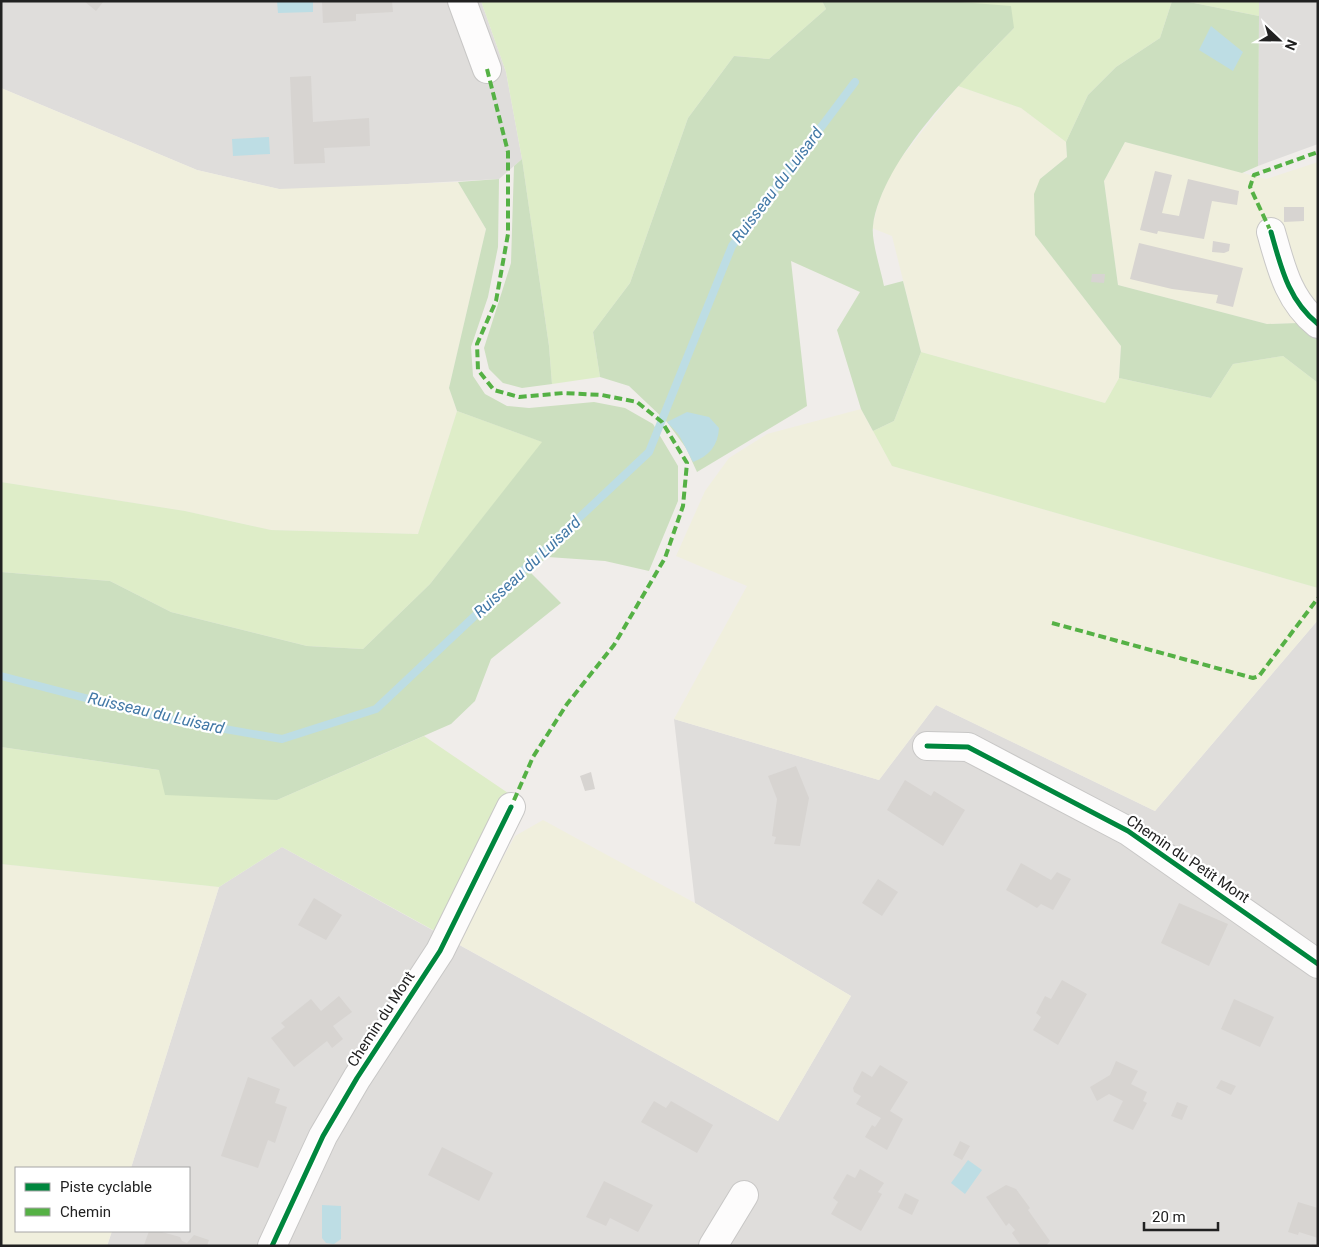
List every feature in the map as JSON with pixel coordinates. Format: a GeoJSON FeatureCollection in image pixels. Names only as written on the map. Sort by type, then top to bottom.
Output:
{"type":"FeatureCollection","features":[{"type":"Feature","properties":{"kind":"street"},"geometry":{"type":"LineString","coordinates":[[462,1],[487,69]]}},
{"type":"Feature","properties":{"kind":"street"},"geometry":{"type":"LineString","coordinates":[[1271,232],[1288,288],[1296,303],[1318,324]]}},
{"type":"Feature","properties":{"kind":"street","name":"Chemin du Petit Mont"},"geometry":{"type":"LineString","coordinates":[[927,746],[968,747],[1128,830],[1318,964]]}},
{"type":"Feature","properties":{"kind":"street","name":"Chemin du Mont"},"geometry":{"type":"LineString","coordinates":[[272,1246],[323,1136],[373,1054],[440,952],[511,807]]}},
{"type":"Feature","properties":{"kind":"street"},"geometry":{"type":"LineString","coordinates":[[714,1246],[744,1195]]}},
{"type":"Feature","properties":{"kind":"shaded area"},"geometry":{"type":"Polygon","coordinates":[[[1,1],[481,1],[506,72],[522,159],[499,179],[315,189],[279,189],[197,170],[1,88],[1,1]]]}},
{"type":"Feature","properties":{"kind":"shaded area"},"geometry":{"type":"Polygon","coordinates":[[[1259,1],[1318,1],[1318,144],[1258,166],[1259,1]]]}},
{"type":"Feature","properties":{"kind":"shaded area"},"geometry":{"type":"Polygon","coordinates":[[[1318,620],[1318,1246],[107,1246],[112,1232],[190,1232],[190,1167],[131,1167],[219,887],[282,847],[778,1121],[851,996],[695,903],[674,719],[879,780],[936,705],[1155,811],[1318,620]]]}},
{"type":"Feature","properties":{"kind":"green space"},"geometry":{"type":"Polygon","coordinates":[[[481,1],[822,1],[826,9],[769,59],[734,56],[688,118],[630,283],[593,332],[600,377],[552,384],[549,346],[522,159],[506,72],[481,1]]]}},
{"type":"Feature","properties":{"kind":"green space"},"geometry":{"type":"Polygon","coordinates":[[[822,1],[948,1],[1011,6],[1014,28],[973,70],[929,120],[909,146],[892,173],[880,200],[873,232],[884,286],[903,281],[921,352],[894,421],[873,431],[861,409],[837,330],[860,292],[791,261],[807,406],[697,472],[686,448],[667,422],[629,386],[600,377],[593,332],[630,283],[688,118],[734,56],[769,59],[826,9],[822,1]]]}},
{"type":"Feature","properties":{"kind":"green space"},"geometry":{"type":"Polygon","coordinates":[[[948,1],[1172,1],[1160,38],[1116,67],[1088,95],[1066,142],[1021,108],[958,86],[1014,28],[948,1]]]}},
{"type":"Feature","properties":{"kind":"green space"},"geometry":{"type":"Polygon","coordinates":[[[1172,1],[1184,1],[1259,16],[1258,166],[1242,173],[1125,142],[1104,181],[1118,285],[1267,324],[1298,323],[1318,340],[1318,383],[1283,356],[1233,364],[1211,398],[1119,378],[1121,346],[1035,235],[1034,194],[1040,179],[1067,157],[1066,142],[1088,95],[1116,67],[1160,38],[1172,1]]]}},
{"type":"Feature","properties":{"kind":"green space"},"geometry":{"type":"Polygon","coordinates":[[[1184,1],[1259,1],[1259,16],[1184,1]]]}},
{"type":"Feature","properties":{"kind":"green space"},"geometry":{"type":"Polygon","coordinates":[[[958,86],[1021,108],[1066,142],[1067,157],[1040,179],[1035,235],[1121,346],[1119,378],[1105,403],[921,352],[892,236],[872,228],[879,200],[894,167],[958,86]]]}},
{"type":"Feature","properties":{"kind":"green space"},"geometry":{"type":"Polygon","coordinates":[[[1,88],[197,170],[279,189],[458,182],[486,229],[449,388],[457,411],[418,534],[271,530],[185,511],[1,482],[1,88]]]}},
{"type":"Feature","properties":{"kind":"green space"},"geometry":{"type":"Polygon","coordinates":[[[1125,142],[1266,179],[1318,162],[1318,322],[1267,324],[1118,285],[1104,181],[1125,142]]]}},
{"type":"Feature","properties":{"kind":"green space"},"geometry":{"type":"Polygon","coordinates":[[[522,159],[549,346],[552,384],[522,388],[503,383],[489,369],[484,348],[511,263],[514,166],[522,159]]]}},
{"type":"Feature","properties":{"kind":"green space"},"geometry":{"type":"Polygon","coordinates":[[[499,179],[498,247],[488,297],[471,347],[473,376],[485,394],[507,406],[529,408],[594,402],[625,408],[653,424],[678,466],[678,501],[649,571],[605,561],[548,557],[529,571],[561,603],[491,659],[475,701],[451,724],[277,800],[165,795],[159,770],[1,747],[1,572],[110,581],[171,612],[307,646],[363,649],[430,584],[542,442],[457,411],[449,388],[486,229],[458,182],[499,179]]]}},
{"type":"Feature","properties":{"kind":"green space"},"geometry":{"type":"Polygon","coordinates":[[[921,352],[1105,403],[1119,378],[1211,398],[1233,364],[1283,356],[1318,383],[1318,588],[892,466],[873,431],[894,421],[921,352]]]}},
{"type":"Feature","properties":{"kind":"green space"},"geometry":{"type":"Polygon","coordinates":[[[861,409],[892,466],[1318,588],[1318,620],[1155,811],[936,705],[879,780],[674,719],[747,586],[676,556],[705,491],[729,458],[767,434],[861,409]]]}},
{"type":"Feature","properties":{"kind":"green space"},"geometry":{"type":"Polygon","coordinates":[[[457,411],[543,442],[430,584],[363,649],[307,646],[171,612],[110,581],[1,572],[1,482],[185,511],[271,530],[418,534],[457,411]]]}},
{"type":"Feature","properties":{"kind":"green space"},"geometry":{"type":"Polygon","coordinates":[[[424,736],[508,793],[442,935],[282,847],[219,887],[1,864],[1,747],[159,770],[277,800],[424,736]]]}},
{"type":"Feature","properties":{"kind":"green space"},"geometry":{"type":"Polygon","coordinates":[[[543,820],[695,903],[851,996],[778,1121],[456,943],[515,836],[543,820]]]}},
{"type":"Feature","properties":{"kind":"green space"},"geometry":{"type":"Polygon","coordinates":[[[1,864],[219,887],[131,1167],[15,1167],[15,1232],[112,1232],[107,1246],[1,1246],[1,864]]]}},
{"type":"Feature","properties":{"kind":"water"},"geometry":{"type":"Polygon","coordinates":[[[277,1],[313,1],[313,12],[278,13],[277,1]]]}},
{"type":"Feature","properties":{"kind":"water"},"geometry":{"type":"Polygon","coordinates":[[[1211,26],[1243,52],[1233,71],[1199,50],[1211,26]]]}},
{"type":"Feature","properties":{"kind":"water"},"geometry":{"type":"Polygon","coordinates":[[[269,137],[270,154],[233,156],[232,139],[269,137]]]}},
{"type":"Feature","properties":{"kind":"water"},"geometry":{"type":"Polygon","coordinates":[[[687,412],[709,417],[719,428],[717,440],[712,450],[704,457],[693,462],[679,435],[667,422],[687,412]]]}},
{"type":"Feature","properties":{"kind":"water"},"geometry":{"type":"Polygon","coordinates":[[[968,1160],[982,1170],[965,1194],[951,1183],[968,1160]]]}},
{"type":"Feature","properties":{"kind":"water"},"geometry":{"type":"Polygon","coordinates":[[[322,1205],[341,1206],[341,1239],[334,1244],[326,1243],[322,1238],[322,1205]]]}},
{"type":"Feature","properties":{"kind":"building"},"geometry":{"type":"Polygon","coordinates":[[[84,1],[104,1],[96,11],[84,1]]]}},
{"type":"Feature","properties":{"kind":"building"},"geometry":{"type":"Polygon","coordinates":[[[322,1],[392,1],[393,12],[356,14],[356,21],[323,23],[322,1]]]}},
{"type":"Feature","properties":{"kind":"building"},"geometry":{"type":"Polygon","coordinates":[[[311,76],[313,122],[369,118],[370,146],[324,148],[325,163],[294,164],[290,77],[311,76]]]}},
{"type":"Feature","properties":{"kind":"building"},"geometry":{"type":"Polygon","coordinates":[[[1155,171],[1172,175],[1162,213],[1179,216],[1188,179],[1239,191],[1237,205],[1212,201],[1204,239],[1158,231],[1157,234],[1140,230],[1155,171]]]}},
{"type":"Feature","properties":{"kind":"building"},"geometry":{"type":"Polygon","coordinates":[[[1284,207],[1304,207],[1304,221],[1284,222],[1284,207]]]}},
{"type":"Feature","properties":{"kind":"building"},"geometry":{"type":"Polygon","coordinates":[[[1213,241],[1230,244],[1229,251],[1224,253],[1212,252],[1213,241]]]}},
{"type":"Feature","properties":{"kind":"building"},"geometry":{"type":"Polygon","coordinates":[[[1139,243],[1243,268],[1233,307],[1216,303],[1218,295],[1172,289],[1130,279],[1139,243]]]}},
{"type":"Feature","properties":{"kind":"building"},"geometry":{"type":"Polygon","coordinates":[[[1092,274],[1105,274],[1104,283],[1091,282],[1092,274]]]}},
{"type":"Feature","properties":{"kind":"building"},"geometry":{"type":"Polygon","coordinates":[[[796,766],[809,798],[800,846],[774,844],[776,837],[772,836],[777,799],[768,776],[796,766]]]}},
{"type":"Feature","properties":{"kind":"building"},"geometry":{"type":"Polygon","coordinates":[[[591,772],[595,789],[585,791],[580,776],[591,772]]]}},
{"type":"Feature","properties":{"kind":"building"},"geometry":{"type":"Polygon","coordinates":[[[905,780],[931,796],[934,791],[965,810],[943,846],[887,810],[905,780]]]}},
{"type":"Feature","properties":{"kind":"building"},"geometry":{"type":"Polygon","coordinates":[[[1021,863],[1051,880],[1057,872],[1071,879],[1053,910],[1041,904],[1037,908],[1006,890],[1021,863]]]}},
{"type":"Feature","properties":{"kind":"building"},"geometry":{"type":"Polygon","coordinates":[[[878,879],[898,892],[882,916],[862,903],[878,879]]]}},
{"type":"Feature","properties":{"kind":"building"},"geometry":{"type":"Polygon","coordinates":[[[314,898],[342,915],[326,940],[298,925],[314,898]]]}},
{"type":"Feature","properties":{"kind":"building"},"geometry":{"type":"Polygon","coordinates":[[[1179,903],[1228,924],[1209,966],[1161,943],[1179,903]]]}},
{"type":"Feature","properties":{"kind":"building"},"geometry":{"type":"Polygon","coordinates":[[[1062,980],[1087,994],[1058,1045],[1033,1030],[1041,1017],[1036,1013],[1045,996],[1051,999],[1062,980]]]}},
{"type":"Feature","properties":{"kind":"building"},"geometry":{"type":"Polygon","coordinates":[[[339,996],[352,1012],[333,1026],[343,1039],[332,1048],[327,1041],[294,1067],[271,1038],[285,1027],[281,1023],[311,999],[321,1011],[339,996]]]}},
{"type":"Feature","properties":{"kind":"building"},"geometry":{"type":"Polygon","coordinates":[[[1234,999],[1274,1017],[1260,1047],[1221,1029],[1234,999]]]}},
{"type":"Feature","properties":{"kind":"building"},"geometry":{"type":"Polygon","coordinates":[[[1116,1061],[1138,1071],[1131,1084],[1147,1092],[1143,1101],[1147,1103],[1133,1130],[1113,1121],[1123,1101],[1109,1094],[1097,1101],[1090,1087],[1110,1075],[1116,1061]]]}},
{"type":"Feature","properties":{"kind":"building"},"geometry":{"type":"Polygon","coordinates":[[[880,1065],[908,1082],[890,1111],[903,1119],[887,1150],[865,1137],[872,1125],[875,1127],[881,1118],[856,1104],[861,1096],[854,1092],[853,1088],[862,1071],[872,1077],[880,1065]]]}},
{"type":"Feature","properties":{"kind":"building"},"geometry":{"type":"Polygon","coordinates":[[[248,1077],[280,1089],[275,1103],[287,1107],[275,1143],[268,1140],[258,1168],[221,1156],[248,1077]]]}},
{"type":"Feature","properties":{"kind":"building"},"geometry":{"type":"Polygon","coordinates":[[[1221,1080],[1236,1086],[1231,1095],[1216,1088],[1221,1080]]]}},
{"type":"Feature","properties":{"kind":"building"},"geometry":{"type":"Polygon","coordinates":[[[654,1101],[666,1108],[671,1101],[713,1125],[697,1153],[641,1122],[654,1101]]]}},
{"type":"Feature","properties":{"kind":"building"},"geometry":{"type":"Polygon","coordinates":[[[1177,1102],[1188,1106],[1182,1120],[1171,1116],[1177,1102]]]}},
{"type":"Feature","properties":{"kind":"building"},"geometry":{"type":"Polygon","coordinates":[[[960,1141],[970,1146],[962,1160],[953,1155],[960,1141]]]}},
{"type":"Feature","properties":{"kind":"building"},"geometry":{"type":"Polygon","coordinates":[[[442,1147],[493,1173],[479,1201],[428,1175],[442,1147]]]}},
{"type":"Feature","properties":{"kind":"building"},"geometry":{"type":"Polygon","coordinates":[[[860,1169],[884,1183],[878,1192],[882,1194],[861,1231],[831,1214],[838,1202],[833,1198],[847,1174],[855,1178],[860,1169]]]}},
{"type":"Feature","properties":{"kind":"building"},"geometry":{"type":"Polygon","coordinates":[[[604,1181],[653,1205],[638,1232],[610,1218],[606,1226],[586,1217],[604,1181]]]}},
{"type":"Feature","properties":{"kind":"building"},"geometry":{"type":"Polygon","coordinates":[[[1006,1185],[1016,1189],[1030,1208],[1028,1210],[1050,1241],[1046,1246],[1021,1246],[1012,1233],[1015,1230],[1009,1223],[1006,1226],[986,1197],[1006,1185]]]}},
{"type":"Feature","properties":{"kind":"building"},"geometry":{"type":"Polygon","coordinates":[[[905,1193],[919,1200],[912,1215],[898,1208],[905,1193]]]}},
{"type":"Feature","properties":{"kind":"building"},"geometry":{"type":"Polygon","coordinates":[[[1298,1202],[1318,1208],[1318,1238],[1299,1232],[1298,1235],[1288,1232],[1298,1202]]]}},
{"type":"Feature","properties":{"kind":"building"},"geometry":{"type":"Polygon","coordinates":[[[149,1232],[162,1232],[180,1237],[182,1241],[187,1243],[194,1235],[209,1240],[207,1246],[144,1245],[149,1232]]]}},
{"type":"Feature","properties":{"kind":"waterway","name":"Ruisseau du Luisard"},"geometry":{"type":"LineString","coordinates":[[1,676],[162,718],[282,739],[376,709],[649,452],[732,246],[855,82]]}},
{"type":"Feature","properties":{"kind":"marked path"},"geometry":{"type":"LineString","coordinates":[[487,69],[508,152],[508,234],[496,301],[477,344],[478,370],[494,390],[519,397],[564,393],[602,395],[637,402],[662,422],[687,463],[683,506],[665,558],[614,645],[567,704],[533,757],[511,807]]}},
{"type":"Feature","properties":{"kind":"marked path"},"geometry":{"type":"LineString","coordinates":[[1271,232],[1250,187],[1254,175],[1318,152]]}},
{"type":"Feature","properties":{"kind":"marked path"},"geometry":{"type":"LineString","coordinates":[[1052,623],[1253,678],[1259,676],[1318,598]]}},
{"type":"Feature","properties":{"kind":"cycle path"},"geometry":{"type":"LineString","coordinates":[[1271,232],[1282,270],[1293,294],[1308,315],[1318,324]]}},
{"type":"Feature","properties":{"kind":"cycle path"},"geometry":{"type":"LineString","coordinates":[[927,746],[968,747],[1128,831],[1318,964]]}},
{"type":"Feature","properties":{"kind":"cycle path"},"geometry":{"type":"LineString","coordinates":[[272,1246],[323,1136],[357,1078],[440,951],[511,807]]}}]}
